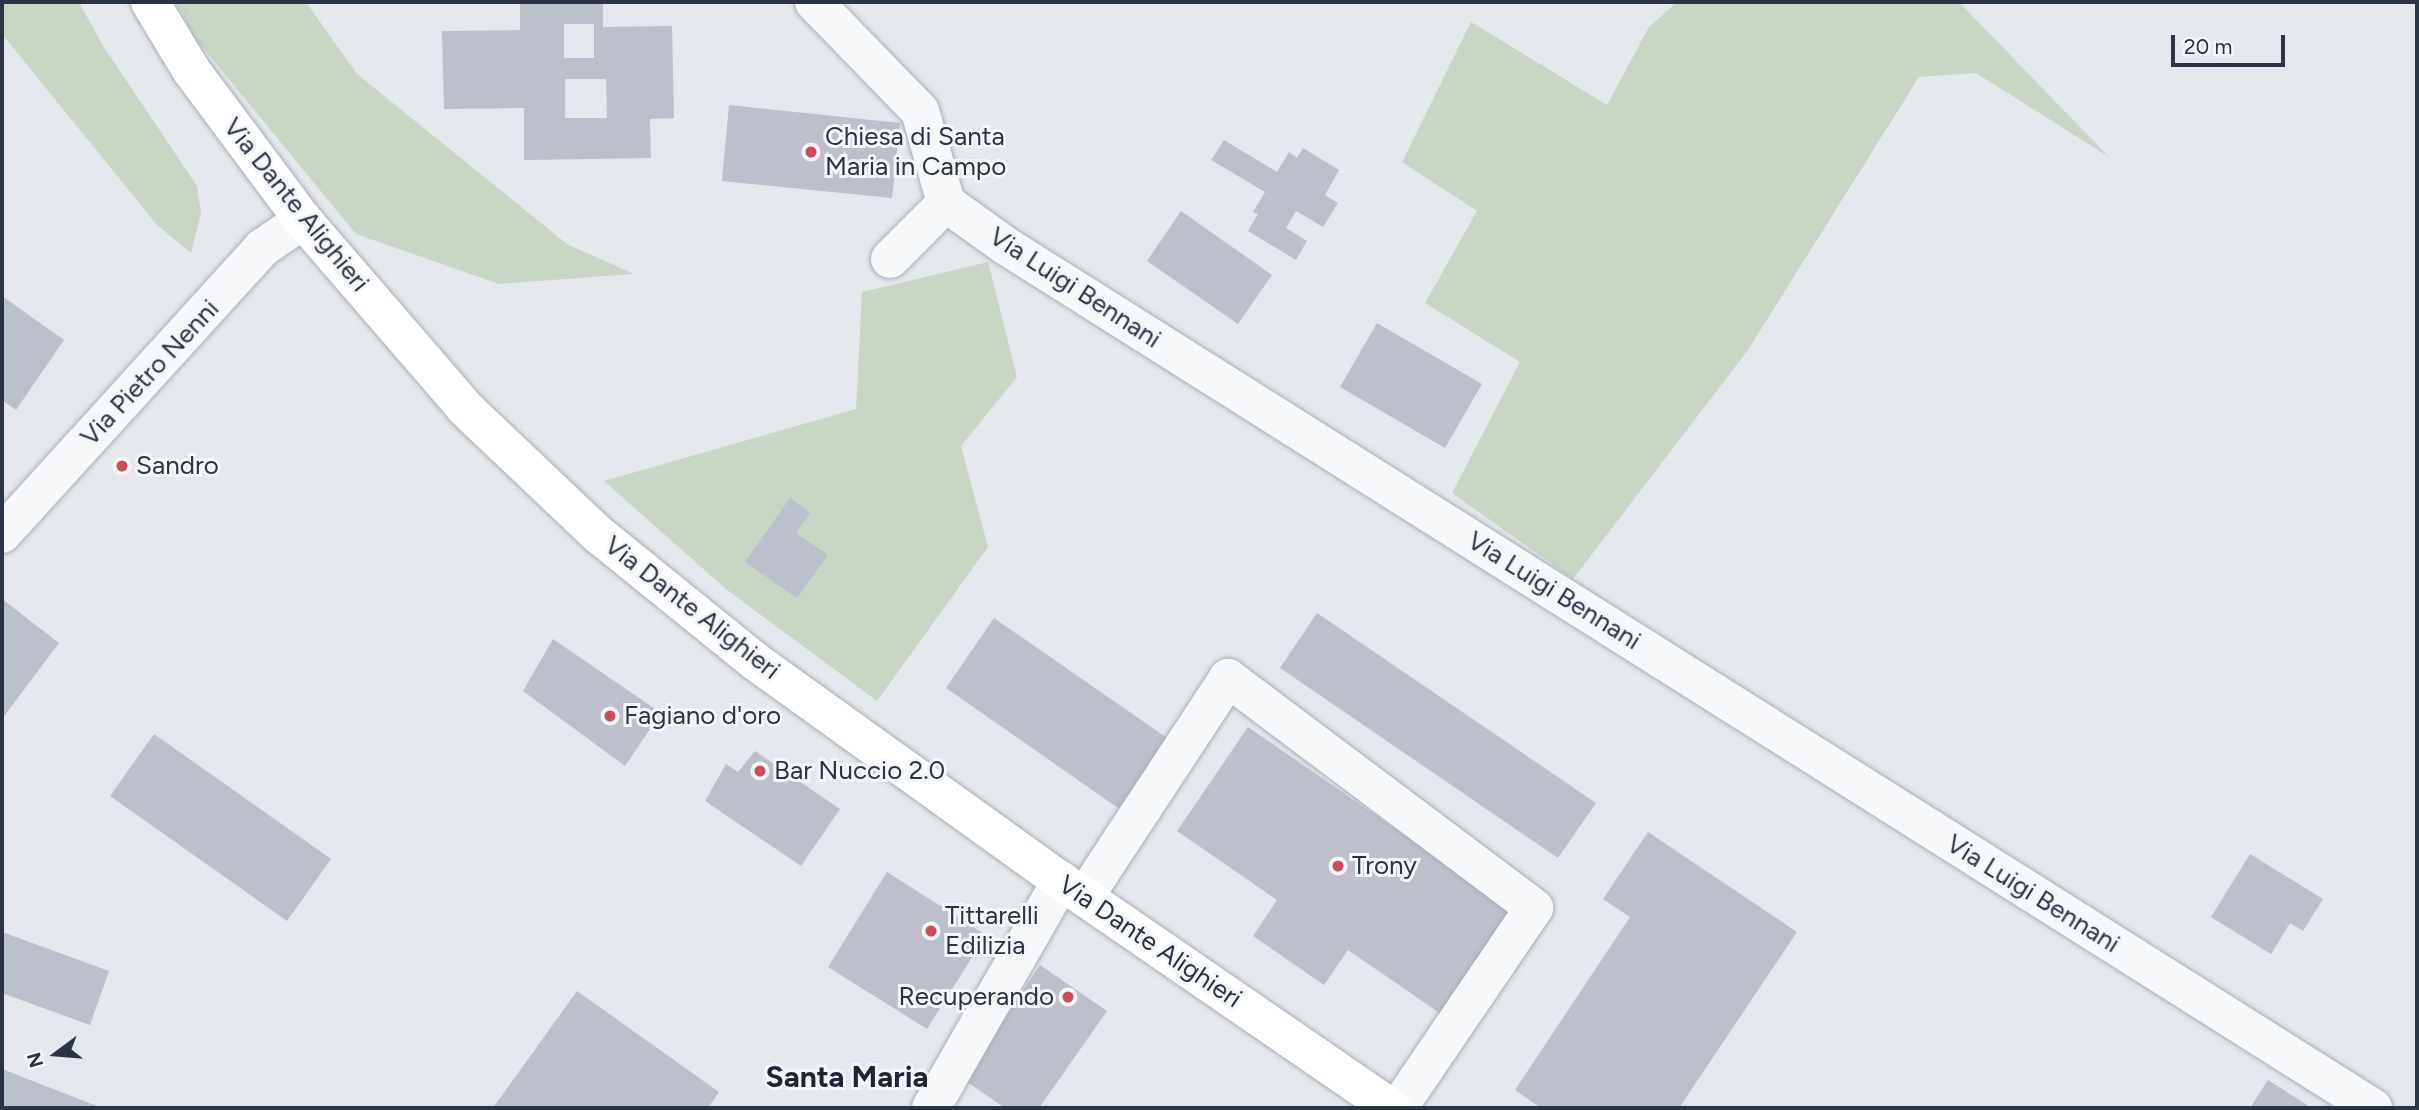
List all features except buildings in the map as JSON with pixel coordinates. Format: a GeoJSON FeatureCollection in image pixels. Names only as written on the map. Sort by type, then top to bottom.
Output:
{"type":"FeatureCollection","features":[{"type":"Feature","properties":{"kind":"main road","name":"Via Dante Alighieri"},"geometry":{"type":"LineString","coordinates":[[150,2],[191,70],[303,220],[465,408],[598,535],[756,662],[1073,888],[1391,1108]]}},
{"type":"Feature","properties":{"kind":"street"},"geometry":{"type":"LineString","coordinates":[[814,2],[920,111],[946,203],[890,259]]}},
{"type":"Feature","properties":{"kind":"street","name":"Via Luigi Bennani"},"geometry":{"type":"LineString","coordinates":[[946,203],[1006,246],[2373,1108]]}},
{"type":"Feature","properties":{"kind":"street","name":"Via Pietro Nenni"},"geometry":{"type":"LineString","coordinates":[[2,534],[220,298],[262,248],[303,220]]}},
{"type":"Feature","properties":{"kind":"street"},"geometry":{"type":"LineString","coordinates":[[931,1108],[1073,888],[1227,678],[1534,908],[1398,1108]]}},
{"type":"Feature","properties":{"kind":"green space"},"geometry":{"type":"Polygon","coordinates":[[[2,2],[79,2],[103,46],[197,186],[201,214],[191,253],[157,225],[2,34],[2,2]]]}},
{"type":"Feature","properties":{"kind":"green space"},"geometry":{"type":"Polygon","coordinates":[[[176,2],[306,2],[357,74],[567,244],[634,274],[499,284],[356,234],[195,38],[176,2]]]}},
{"type":"Feature","properties":{"kind":"green space"},"geometry":{"type":"Polygon","coordinates":[[[1677,2],[1959,2],[2109,157],[1976,73],[1919,77],[1748,350],[1573,579],[1452,493],[1520,362],[1425,303],[1477,211],[1402,162],[1471,22],[1607,105],[1649,27],[1677,2]]]}},
{"type":"Feature","properties":{"kind":"green space"},"geometry":{"type":"Polygon","coordinates":[[[988,262],[1017,377],[961,446],[988,547],[877,701],[726,589],[604,481],[856,409],[862,292],[988,262]]]}},
{"type":"Feature","properties":{"kind":"place","name":"Chiesa di Santa Maria in Campo"},"geometry":{"type":"Point","coordinates":[811,152]}},
{"type":"Feature","properties":{"kind":"place","name":"Sandro"},"geometry":{"type":"Point","coordinates":[122,466]}},
{"type":"Feature","properties":{"kind":"place","name":"Fagiano d'oro"},"geometry":{"type":"Point","coordinates":[610,716]}},
{"type":"Feature","properties":{"kind":"place","name":"Bar Nuccio 2.0"},"geometry":{"type":"Point","coordinates":[760,771]}},
{"type":"Feature","properties":{"kind":"place","name":"Trony"},"geometry":{"type":"Point","coordinates":[1338,866]}},
{"type":"Feature","properties":{"kind":"place","name":"Tittarelli Edilizia"},"geometry":{"type":"Point","coordinates":[931,931]}},
{"type":"Feature","properties":{"kind":"place","name":"Recuperando"},"geometry":{"type":"Point","coordinates":[1068,997]}},
{"type":"Feature","properties":{"kind":"district","name":"Santa Maria"},"geometry":{"type":"Point","coordinates":[847,1077]}}]}
